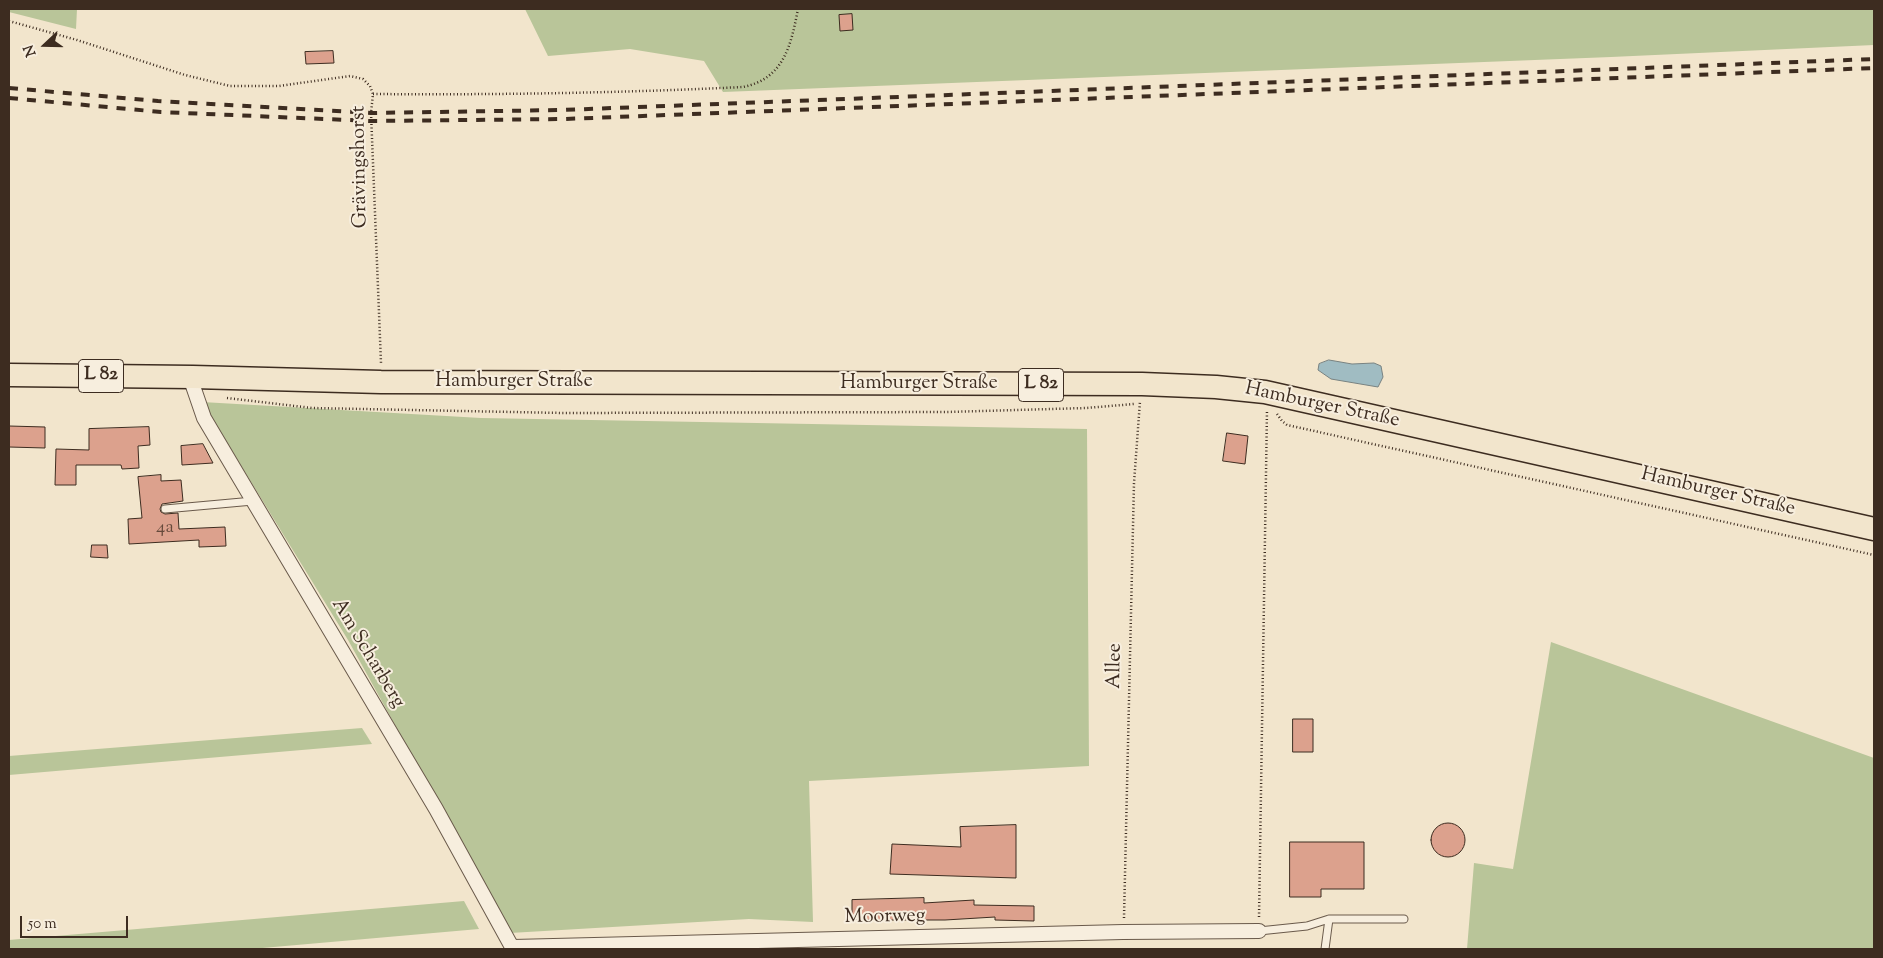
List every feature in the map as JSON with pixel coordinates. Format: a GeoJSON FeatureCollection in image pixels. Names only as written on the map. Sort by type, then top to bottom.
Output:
{"type":"FeatureCollection","features":[{"type":"Feature","properties":{"kind":"main road","name":"Hamburger Straße"},"geometry":{"type":"LineString","coordinates":[[9,375],[1143,396],[1216,387],[1265,392],[1874,529]]}},
{"type":"Feature","properties":{"kind":"street","name":"Am Scharberg"},"geometry":{"type":"LineString","coordinates":[[193,377],[193,386],[204,418],[436,810],[513,948]]}},
{"type":"Feature","properties":{"kind":"street","name":"Moorweg"},"geometry":{"type":"LineString","coordinates":[[513,948],[1123,932],[1259,931]]}},
{"type":"Feature","properties":{"kind":"lane"},"geometry":{"type":"LineString","coordinates":[[165,509],[253,502]]}},
{"type":"Feature","properties":{"kind":"lane"},"geometry":{"type":"LineString","coordinates":[[1259,931],[1307,926],[1329,919],[1404,920]]}},
{"type":"Feature","properties":{"kind":"lane"},"geometry":{"type":"LineString","coordinates":[[1325,949],[1329,919]]}},
{"type":"Feature","properties":{"kind":"path"},"geometry":{"type":"LineString","coordinates":[[373,94],[498,95],[602,93],[754,85],[764,81],[781,64],[792,38],[798,9]]}},
{"type":"Feature","properties":{"kind":"path","name":"Grävingshorst"},"geometry":{"type":"LineString","coordinates":[[9,21],[77,40],[185,76],[230,86],[279,86],[350,76],[363,79],[370,86],[373,94],[371,113],[381,382]]}},
{"type":"Feature","properties":{"kind":"path"},"geometry":{"type":"LineString","coordinates":[[224,397],[312,408],[563,413],[947,412],[1086,408],[1143,396]]}},
{"type":"Feature","properties":{"kind":"path","name":"Allee"},"geometry":{"type":"LineString","coordinates":[[1123,932],[1134,483],[1143,396]]}},
{"type":"Feature","properties":{"kind":"path"},"geometry":{"type":"LineString","coordinates":[[1259,931],[1266,404],[1271,408]]}},
{"type":"Feature","properties":{"kind":"path"},"geometry":{"type":"LineString","coordinates":[[1276,413],[1287,425],[1874,555]]}},
{"type":"Feature","properties":{"kind":"green space"},"geometry":{"type":"Polygon","coordinates":[[[9,9],[77,9],[76,29],[9,12],[9,9]]]}},
{"type":"Feature","properties":{"kind":"green space"},"geometry":{"type":"Polygon","coordinates":[[[525,9],[1874,9],[1874,45],[723,92],[704,61],[630,49],[548,56],[525,9]]]}},
{"type":"Feature","properties":{"kind":"green space"},"geometry":{"type":"Polygon","coordinates":[[[202,402],[481,418],[1087,429],[1089,766],[809,781],[813,922],[749,919],[510,933],[348,640],[202,402]]]}},
{"type":"Feature","properties":{"kind":"green space"},"geometry":{"type":"Polygon","coordinates":[[[1551,642],[1874,758],[1874,949],[1467,949],[1474,863],[1513,869],[1551,642]]]}},
{"type":"Feature","properties":{"kind":"green space"},"geometry":{"type":"Polygon","coordinates":[[[362,728],[372,744],[9,775],[9,756],[362,728]]]}},
{"type":"Feature","properties":{"kind":"green space"},"geometry":{"type":"Polygon","coordinates":[[[464,901],[479,929],[251,949],[9,949],[9,940],[464,901]]]}},
{"type":"Feature","properties":{"kind":"water"},"geometry":{"type":"Polygon","coordinates":[[[1329,360],[1352,364],[1374,363],[1381,366],[1383,377],[1378,387],[1331,379],[1318,370],[1319,364],[1329,360]]]}},
{"type":"Feature","properties":{"kind":"building"},"geometry":{"type":"Polygon","coordinates":[[[852,14],[853,30],[840,31],[839,15],[852,14]]]}},
{"type":"Feature","properties":{"kind":"building"},"geometry":{"type":"Polygon","coordinates":[[[333,51],[334,63],[306,64],[305,52],[333,51]]]}},
{"type":"Feature","properties":{"kind":"building"},"geometry":{"type":"Polygon","coordinates":[[[9,426],[45,427],[45,448],[9,447],[9,426]]]}},
{"type":"Feature","properties":{"kind":"building"},"geometry":{"type":"Polygon","coordinates":[[[149,427],[150,445],[138,446],[139,468],[122,469],[121,465],[76,465],[76,485],[55,485],[56,449],[89,450],[89,429],[149,427]]]}},
{"type":"Feature","properties":{"kind":"building"},"geometry":{"type":"Polygon","coordinates":[[[1227,433],[1248,436],[1245,464],[1223,461],[1227,433]]]}},
{"type":"Feature","properties":{"kind":"building"},"geometry":{"type":"Polygon","coordinates":[[[203,444],[213,463],[182,465],[181,446],[203,444]]]}},
{"type":"Feature","properties":{"kind":"building"},"geometry":{"type":"Polygon","coordinates":[[[161,475],[161,481],[181,480],[183,501],[162,504],[161,512],[165,514],[178,513],[179,529],[225,527],[226,546],[199,547],[199,540],[129,544],[128,519],[142,518],[138,477],[161,475]]]}},
{"type":"Feature","properties":{"kind":"building"},"geometry":{"type":"Polygon","coordinates":[[[92,545],[107,545],[108,558],[91,557],[92,545]]]}},
{"type":"Feature","properties":{"kind":"building"},"geometry":{"type":"Polygon","coordinates":[[[1293,719],[1313,719],[1313,752],[1293,752],[1293,719]]]}},
{"type":"Feature","properties":{"kind":"building"},"geometry":{"type":"Polygon","coordinates":[[[1448,823],[1460,828],[1465,840],[1460,852],[1448,857],[1436,852],[1431,840],[1436,828],[1448,823]]]}},
{"type":"Feature","properties":{"kind":"building"},"geometry":{"type":"Polygon","coordinates":[[[1016,825],[1016,878],[890,874],[892,844],[961,847],[960,827],[1016,825]]]}},
{"type":"Feature","properties":{"kind":"building"},"geometry":{"type":"Polygon","coordinates":[[[1290,842],[1364,842],[1364,889],[1321,889],[1321,897],[1290,897],[1290,842]]]}},
{"type":"Feature","properties":{"kind":"building"},"geometry":{"type":"Polygon","coordinates":[[[924,898],[924,903],[974,900],[974,905],[1034,906],[1034,921],[995,920],[995,917],[945,920],[852,920],[852,900],[924,898]]]}},
{"type":"Feature","properties":{"kind":"railway"},"geometry":{"type":"LineString","coordinates":[[9,88],[158,101],[371,113],[562,110],[1874,59]]}},
{"type":"Feature","properties":{"kind":"railway"},"geometry":{"type":"LineString","coordinates":[[9,98],[161,112],[371,121],[565,119],[1874,68]]}}]}
